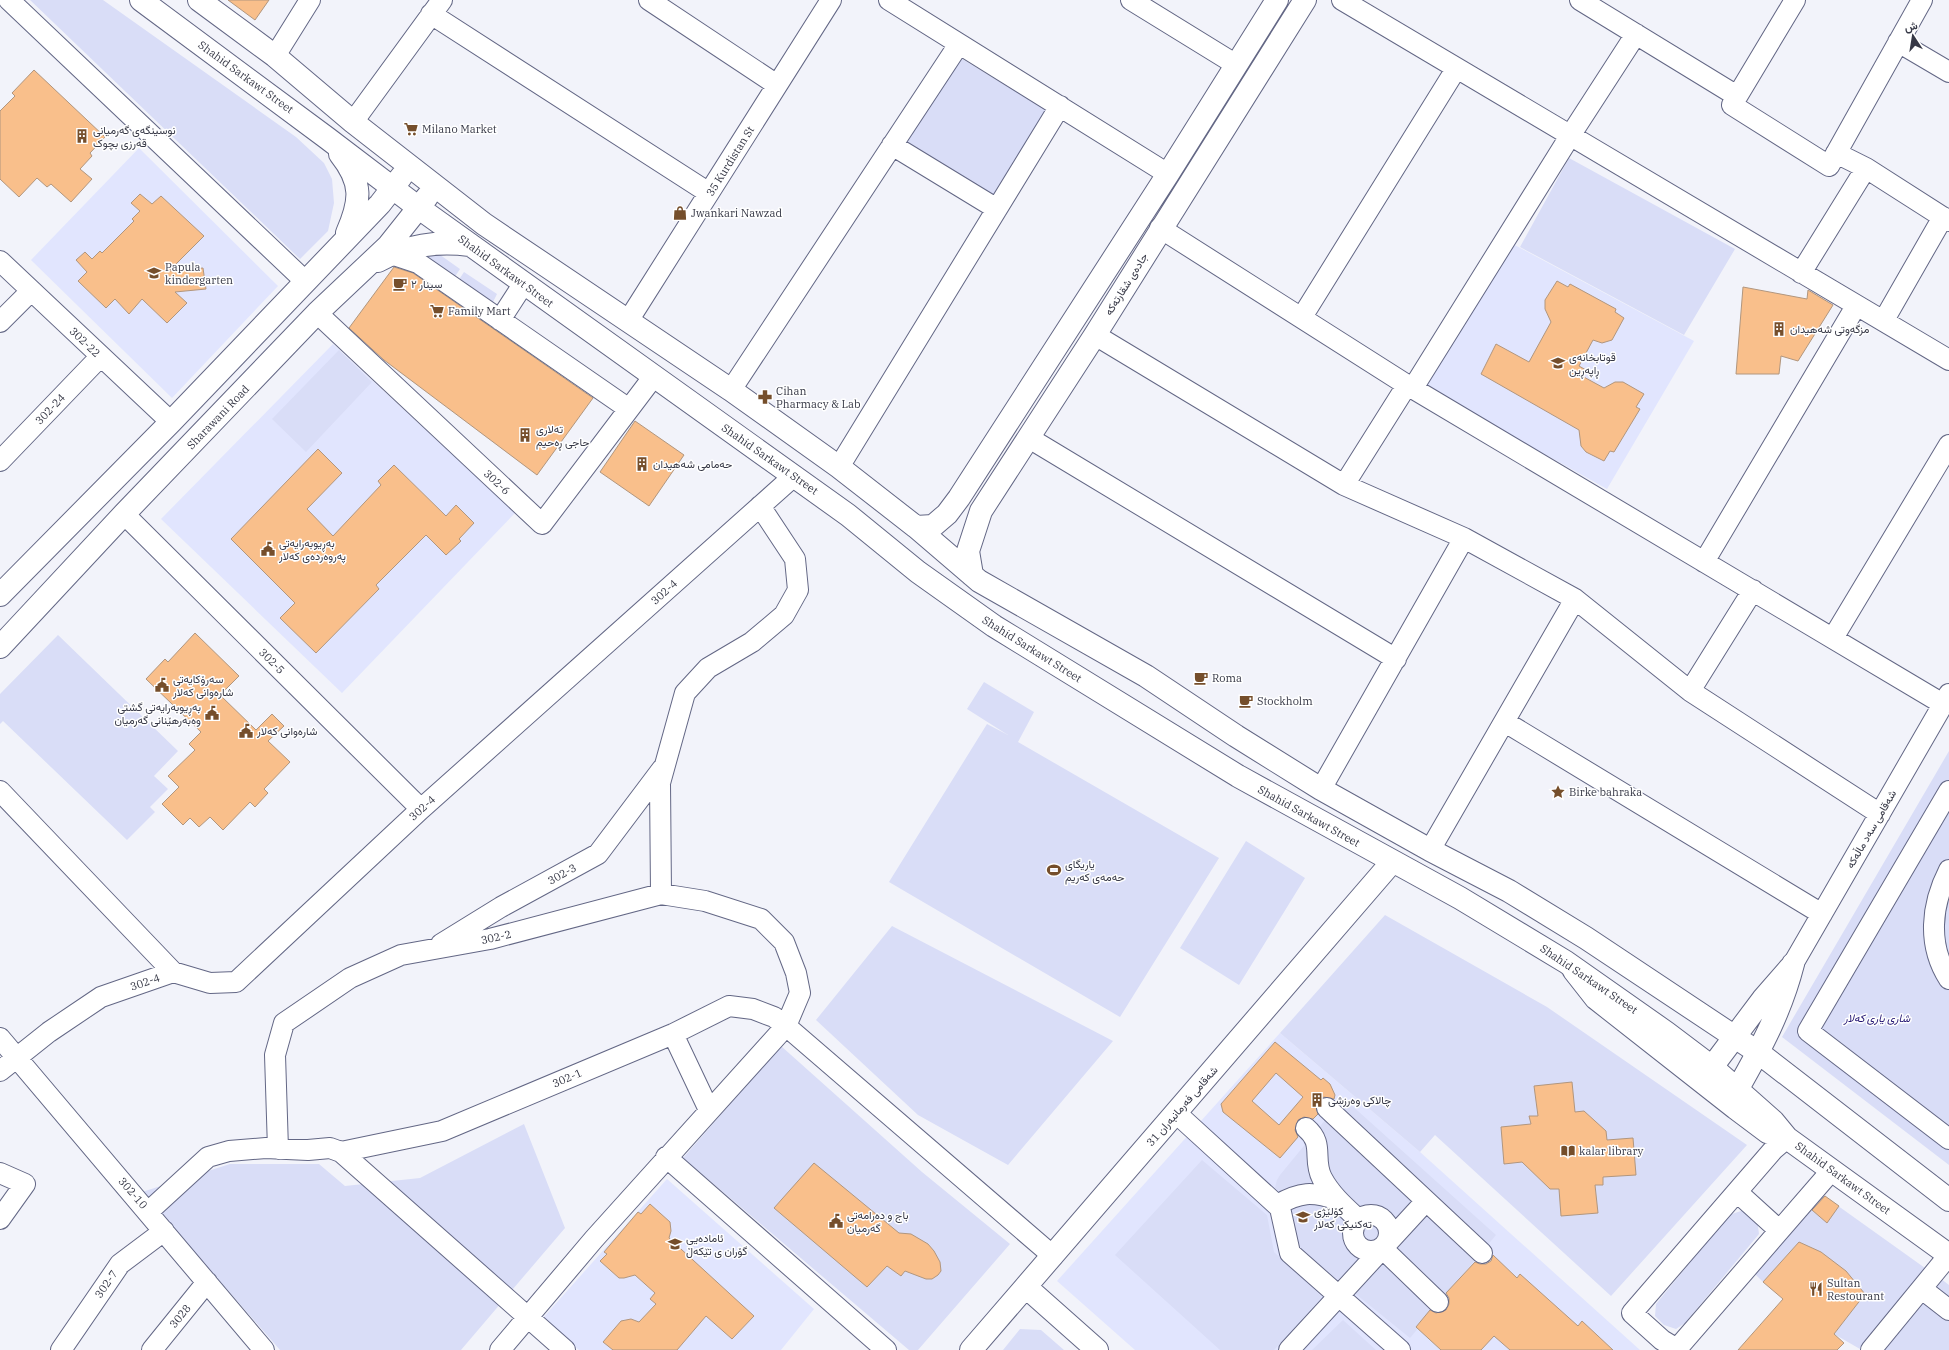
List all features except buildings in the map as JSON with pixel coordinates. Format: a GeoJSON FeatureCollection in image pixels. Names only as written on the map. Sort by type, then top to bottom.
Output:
{"type":"FeatureCollection","features":[{"type":"Feature","properties":{"kind":"main road","name":"Shahid Sarkawt Street"},"geometry":{"type":"LineString","coordinates":[[141,0],[419,208],[848,514],[918,572],[994,626],[1238,776],[1392,862],[1460,898],[1566,962],[1667,1033],[1712,1067],[1773,1121],[1787,1138],[1949,1255]]}},
{"type":"Feature","properties":{"kind":"main road"},"geometry":{"type":"LineString","coordinates":[[199,0],[275,56],[353,122],[484,224],[731,390],[839,467],[916,527],[972,575],[1146,676],[1236,736],[1321,789],[1430,850],[1509,891],[1662,988],[1758,1053],[1949,1200]]}},
{"type":"Feature","properties":{"kind":"main road"},"geometry":{"type":"LineString","coordinates":[[916,527],[933,526],[947,514],[959,498],[1168,174],[1235,64],[1277,0]]}},
{"type":"Feature","properties":{"kind":"main road","name":"جادەی شقارتەکە"},"geometry":{"type":"LineString","coordinates":[[972,575],[968,551],[981,511],[1095,335],[1160,228],[1305,0]]}},
{"type":"Feature","properties":{"kind":"main road"},"geometry":{"type":"LineString","coordinates":[[327,138],[349,165],[355,176],[358,189],[356,213],[345,239]]}},
{"type":"Feature","properties":{"kind":"main road"},"geometry":{"type":"LineString","coordinates":[[0,595],[171,422],[380,204],[409,166]]}},
{"type":"Feature","properties":{"kind":"main road","name":"Sharawani Road"},"geometry":{"type":"LineString","coordinates":[[0,647],[124,514],[317,313],[388,246],[435,186]]}},
{"type":"Feature","properties":{"kind":"main road"},"geometry":{"type":"LineString","coordinates":[[362,271],[391,254],[410,247],[431,243],[450,242],[471,245]]}},
{"type":"Feature","properties":{"kind":"main road"},"geometry":{"type":"LineString","coordinates":[[959,498],[981,511]]}},
{"type":"Feature","properties":{"kind":"main road","name":"شەقامی فەرمانبەران 31"},"geometry":{"type":"LineString","coordinates":[[972,1350],[1392,862]]}},
{"type":"Feature","properties":{"kind":"main road"},"geometry":{"type":"LineString","coordinates":[[1712,1067],[1778,981],[1793,964]]}},
{"type":"Feature","properties":{"kind":"main road"},"geometry":{"type":"LineString","coordinates":[[1737,1090],[1758,1053],[1780,1008],[1793,964]]}},
{"type":"Feature","properties":{"kind":"main road"},"geometry":{"type":"LineString","coordinates":[[1026,1287],[1097,1350]]}},
{"type":"Feature","properties":{"kind":"street"},"geometry":{"type":"LineString","coordinates":[[9,0],[305,281]]}},
{"type":"Feature","properties":{"kind":"street"},"geometry":{"type":"LineString","coordinates":[[275,56],[310,0]]}},
{"type":"Feature","properties":{"kind":"street"},"geometry":{"type":"LineString","coordinates":[[649,0],[777,85]]}},
{"type":"Feature","properties":{"kind":"street","name":"35 Kurdistan St"},"geometry":{"type":"LineString","coordinates":[[628,321],[831,0]]}},
{"type":"Feature","properties":{"kind":"street"},"geometry":{"type":"LineString","coordinates":[[888,0],[1168,174]]}},
{"type":"Feature","properties":{"kind":"street"},"geometry":{"type":"LineString","coordinates":[[1130,0],[1235,64]]}},
{"type":"Feature","properties":{"kind":"street"},"geometry":{"type":"LineString","coordinates":[[1342,0],[1800,273],[1856,306],[1884,320],[1949,360]]}},
{"type":"Feature","properties":{"kind":"street"},"geometry":{"type":"LineString","coordinates":[[1580,0],[1737,96]]}},
{"type":"Feature","properties":{"kind":"street"},"geometry":{"type":"LineString","coordinates":[[1795,0],[1732,105],[1829,166],[1922,0]]}},
{"type":"Feature","properties":{"kind":"street"},"geometry":{"type":"LineString","coordinates":[[353,122],[436,7],[709,193]]}},
{"type":"Feature","properties":{"kind":"street"},"geometry":{"type":"LineString","coordinates":[[1344,484],[1410,386],[1636,34]]}},
{"type":"Feature","properties":{"kind":"street"},"geometry":{"type":"LineString","coordinates":[[1898,42],[1949,72]]}},
{"type":"Feature","properties":{"kind":"street"},"geometry":{"type":"LineString","coordinates":[[731,390],[959,44]]}},
{"type":"Feature","properties":{"kind":"street"},"geometry":{"type":"LineString","coordinates":[[1302,317],[1456,69]]}},
{"type":"Feature","properties":{"kind":"street"},"geometry":{"type":"LineString","coordinates":[[839,467],[1060,106]]}},
{"type":"Feature","properties":{"kind":"street"},"geometry":{"type":"LineString","coordinates":[[892,145],[997,209]]}},
{"type":"Feature","properties":{"kind":"street"},"geometry":{"type":"LineString","coordinates":[[1836,154],[1866,168],[1946,219],[1884,320]]}},
{"type":"Feature","properties":{"kind":"street"},"geometry":{"type":"LineString","coordinates":[[1800,273],[1866,168]]}},
{"type":"Feature","properties":{"kind":"street"},"geometry":{"type":"LineString","coordinates":[[1160,228],[1410,386],[1833,638],[1946,699]]}},
{"type":"Feature","properties":{"kind":"street"},"geometry":{"type":"LineString","coordinates":[[391,254],[418,263],[629,409]]}},
{"type":"Feature","properties":{"kind":"street","name":"302-22"},"geometry":{"type":"LineString","coordinates":[[0,261],[100,357],[171,422]]}},
{"type":"Feature","properties":{"kind":"street"},"geometry":{"type":"LineString","coordinates":[[500,320],[524,283]]}},
{"type":"Feature","properties":{"kind":"street"},"geometry":{"type":"LineString","coordinates":[[0,322],[31,290]]}},
{"type":"Feature","properties":{"kind":"street"},"geometry":{"type":"LineString","coordinates":[[1704,562],[1856,306]]}},
{"type":"Feature","properties":{"kind":"street","name":"302-6"},"geometry":{"type":"LineString","coordinates":[[317,313],[542,524],[654,376]]}},
{"type":"Feature","properties":{"kind":"street"},"geometry":{"type":"LineString","coordinates":[[1095,335],[1344,484],[1464,538],[1575,599],[1690,691],[1880,814]]}},
{"type":"Feature","properties":{"kind":"street","name":"302-24"},"geometry":{"type":"LineString","coordinates":[[0,461],[100,357]]}},
{"type":"Feature","properties":{"kind":"street"},"geometry":{"type":"LineString","coordinates":[[1029,438],[1396,659]]}},
{"type":"Feature","properties":{"kind":"street"},"geometry":{"type":"LineString","coordinates":[[1833,638],[1949,445]]}},
{"type":"Feature","properties":{"kind":"street","name":"302-4"},"geometry":{"type":"LineString","coordinates":[[0,1071],[49,1032],[101,997],[173,972],[210,983],[236,982],[421,809],[794,476]]}},
{"type":"Feature","properties":{"kind":"street"},"geometry":{"type":"LineString","coordinates":[[661,894],[660,783],[685,693],[708,668],[752,642],[784,615],[798,590],[795,559],[760,506]]}},
{"type":"Feature","properties":{"kind":"street","name":"302-5"},"geometry":{"type":"LineString","coordinates":[[124,514],[421,809]]}},
{"type":"Feature","properties":{"kind":"street"},"geometry":{"type":"LineString","coordinates":[[1321,789],[1464,538]]}},
{"type":"Feature","properties":{"kind":"street"},"geometry":{"type":"LineString","coordinates":[[1690,691],[1753,590]]}},
{"type":"Feature","properties":{"kind":"street"},"geometry":{"type":"LineString","coordinates":[[1430,850],[1575,599]]}},
{"type":"Feature","properties":{"kind":"street","name":"شەقامی سەد ماڵەکە"},"geometry":{"type":"LineString","coordinates":[[1793,964],[1946,699]]}},
{"type":"Feature","properties":{"kind":"street"},"geometry":{"type":"LineString","coordinates":[[1504,722],[1822,914]]}},
{"type":"Feature","properties":{"kind":"street","name":"302-3"},"geometry":{"type":"LineString","coordinates":[[430,951],[501,907],[598,854],[664,765]]}},
{"type":"Feature","properties":{"kind":"street"},"geometry":{"type":"LineString","coordinates":[[0,791],[173,972]]}},
{"type":"Feature","properties":{"kind":"street"},"geometry":{"type":"LineString","coordinates":[[1949,791],[1808,1031],[1949,1139]]}},
{"type":"Feature","properties":{"kind":"street"},"geometry":{"type":"LineString","coordinates":[[1949,870],[1941,886],[1933,922],[1934,940],[1939,957],[1949,979]]}},
{"type":"Feature","properties":{"kind":"street","name":"302-2"},"geometry":{"type":"LineString","coordinates":[[278,1149],[275,1055],[284,1023],[350,978],[401,955],[490,939],[661,894],[705,901],[761,919],[784,942],[796,973],[800,993],[786,1026]]}},
{"type":"Feature","properties":{"kind":"street"},"geometry":{"type":"LineString","coordinates":[[1566,962],[1595,999],[1767,1133],[1787,1138],[1737,1192],[1632,1313],[1667,1347],[1779,1230],[1832,1170]]}},
{"type":"Feature","properties":{"kind":"street","name":"302-1"},"geometry":{"type":"LineString","coordinates":[[341,1152],[442,1131],[673,1034],[729,1006],[753,1009],[774,1017],[786,1026],[1052,1256]]}},
{"type":"Feature","properties":{"kind":"street"},"geometry":{"type":"LineString","coordinates":[[500,1350],[666,1157],[786,1026]]}},
{"type":"Feature","properties":{"kind":"street"},"geometry":{"type":"LineString","coordinates":[[673,1034],[709,1110]]}},
{"type":"Feature","properties":{"kind":"street","name":"302-10"},"geometry":{"type":"LineString","coordinates":[[0,1038],[264,1350]]}},
{"type":"Feature","properties":{"kind":"street"},"geometry":{"type":"LineString","coordinates":[[1327,1108],[1482,1253]]}},
{"type":"Feature","properties":{"kind":"street"},"geometry":{"type":"LineString","coordinates":[[1176,1113],[1280,1208],[1290,1253],[1338,1297],[1400,1350]]}},
{"type":"Feature","properties":{"kind":"street"},"geometry":{"type":"LineString","coordinates":[[1306,1128],[1315,1135],[1318,1149],[1317,1165],[1322,1178],[1338,1200],[1359,1220],[1372,1216],[1385,1222],[1389,1235],[1382,1248]]}},
{"type":"Feature","properties":{"kind":"street"},"geometry":{"type":"LineString","coordinates":[[148,1212],[208,1158],[229,1151],[278,1149],[308,1150],[330,1148],[341,1152],[565,1350]]}},
{"type":"Feature","properties":{"kind":"street"},"geometry":{"type":"LineString","coordinates":[[666,1157],[886,1350]]}},
{"type":"Feature","properties":{"kind":"street"},"geometry":{"type":"LineString","coordinates":[[0,1173],[25,1184],[0,1219]]}},
{"type":"Feature","properties":{"kind":"street"},"geometry":{"type":"LineString","coordinates":[[1737,1192],[1779,1230]]}},
{"type":"Feature","properties":{"kind":"street"},"geometry":{"type":"LineString","coordinates":[[1277,1205],[1293,1197],[1309,1193],[1323,1194],[1338,1200]]}},
{"type":"Feature","properties":{"kind":"street"},"geometry":{"type":"LineString","coordinates":[[1289,1350],[1426,1201]]}},
{"type":"Feature","properties":{"kind":"street","name":"302-7"},"geometry":{"type":"LineString","coordinates":[[61,1350],[120,1264],[164,1231]]}},
{"type":"Feature","properties":{"kind":"street"},"geometry":{"type":"LineString","coordinates":[[1382,1248],[1438,1302]]}},
{"type":"Feature","properties":{"kind":"street"},"geometry":{"type":"LineString","coordinates":[[1880,1347],[1922,1289],[1949,1255]]}},
{"type":"Feature","properties":{"kind":"street","name":"3028"},"geometry":{"type":"LineString","coordinates":[[152,1350],[207,1282]]}},
{"type":"Feature","properties":{"kind":"street"},"geometry":{"type":"LineString","coordinates":[[1922,1289],[1949,1310]]}},
{"type":"Feature","properties":{"kind":"shaded area","name":"Papula kindergarten"},"geometry":{"type":"Polygon","coordinates":[[[139,148],[278,286],[172,398],[31,260],[139,148]]]}},
{"type":"Feature","properties":{"kind":"shaded area","name":"قوتابخانەی ڕاپەڕین"},"geometry":{"type":"Polygon","coordinates":[[[1509,242],[1694,341],[1607,489],[1421,385],[1509,242]]]}},
{"type":"Feature","properties":{"kind":"shaded area","name":"بەڕیوبەرایەتی پەروەردەی کەلار"},"geometry":{"type":"Polygon","coordinates":[[[333,344],[515,513],[342,693],[161,519],[333,344]]]}},
{"type":"Feature","properties":{"kind":"shaded area","name":"کۆلێژی تەکنیکی کەلار"},"geometry":{"type":"Polygon","coordinates":[[[1280,1033],[1420,1152],[1640,1350],[1135,1350],[1057,1281],[1280,1033]]]}},
{"type":"Feature","properties":{"kind":"shaded area","name":"ئامادەیی گۆران ی تێکەڵ"},"geometry":{"type":"Polygon","coordinates":[[[667,1179],[814,1309],[781,1350],[579,1350],[542,1319],[667,1179]]]}},
{"type":"Feature","properties":{"kind":"green space"},"geometry":{"type":"Polygon","coordinates":[[[30,0],[103,0],[296,137],[324,163],[332,179],[334,203],[328,231],[300,259],[30,0]]]}},
{"type":"Feature","properties":{"kind":"green space"},"geometry":{"type":"Polygon","coordinates":[[[959,57],[1046,110],[993,195],[907,142],[959,57]]]}},
{"type":"Feature","properties":{"kind":"green space"},"geometry":{"type":"Polygon","coordinates":[[[1569,158],[1735,249],[1684,335],[1520,247],[1569,158]]]}},
{"type":"Feature","properties":{"kind":"green space"},"geometry":{"type":"Polygon","coordinates":[[[436,252],[460,269],[454,278],[420,255],[436,252]]]}},
{"type":"Feature","properties":{"kind":"green space"},"geometry":{"type":"Polygon","coordinates":[[[464,272],[497,294],[492,304],[458,281],[464,272]]]}},
{"type":"Feature","properties":{"kind":"green space"},"geometry":{"type":"Polygon","coordinates":[[[339,350],[372,382],[306,452],[272,419],[339,350]]]}},
{"type":"Feature","properties":{"kind":"green space"},"geometry":{"type":"Polygon","coordinates":[[[58,635],[178,751],[154,776],[168,789],[150,807],[155,812],[127,840],[3,721],[0,724],[0,694],[58,635]]]}},
{"type":"Feature","properties":{"kind":"green space","name":"یاریگای ‌حەمەی کەریم"},"geometry":{"type":"Polygon","coordinates":[[[984,682],[1034,712],[1018,742],[1219,858],[1120,1017],[889,882],[987,724],[1008,735],[967,709],[984,682]]]}},
{"type":"Feature","properties":{"kind":"green space","name":"شاری یاری کەلار"},"geometry":{"type":"Polygon","coordinates":[[[1949,751],[1949,1165],[1782,1037],[1949,751]]]}},
{"type":"Feature","properties":{"kind":"green space"},"geometry":{"type":"Polygon","coordinates":[[[1246,841],[1305,878],[1239,985],[1180,948],[1246,841]]]}},
{"type":"Feature","properties":{"kind":"green space"},"geometry":{"type":"Polygon","coordinates":[[[1385,915],[1547,1007],[1747,1145],[1611,1296],[1435,1135],[1420,1152],[1280,1033],[1385,915]]]}},
{"type":"Feature","properties":{"kind":"green space"},"geometry":{"type":"Polygon","coordinates":[[[892,926],[1113,1041],[1008,1165],[918,1115],[816,1020],[892,926]]]}},
{"type":"Feature","properties":{"kind":"green space"},"geometry":{"type":"Polygon","coordinates":[[[781,1046],[922,1172],[1010,1244],[918,1350],[909,1350],[683,1158],[781,1046]]]}},
{"type":"Feature","properties":{"kind":"green space"},"geometry":{"type":"Polygon","coordinates":[[[1349,1103],[1496,1235],[1410,1338],[1299,1248],[1288,1199],[1275,1188],[1280,1175],[1326,1119],[1334,1127],[1349,1103]]]}},
{"type":"Feature","properties":{"kind":"green space"},"geometry":{"type":"Polygon","coordinates":[[[524,1124],[565,1228],[461,1350],[280,1350],[142,1192],[230,1164],[319,1164],[345,1186],[420,1178],[524,1124]]]}},
{"type":"Feature","properties":{"kind":"green space"},"geometry":{"type":"Polygon","coordinates":[[[1202,1160],[1267,1215],[1274,1252],[1322,1297],[1274,1350],[1220,1350],[1115,1255],[1202,1160]]]}},
{"type":"Feature","properties":{"kind":"green space"},"geometry":{"type":"Polygon","coordinates":[[[1820,1193],[1925,1268],[1860,1349],[1834,1334],[1865,1294],[1843,1270],[1827,1258],[1799,1242],[1763,1282],[1755,1274],[1820,1193]]]}},
{"type":"Feature","properties":{"kind":"green space"},"geometry":{"type":"Polygon","coordinates":[[[1744,1210],[1757,1219],[1759,1234],[1685,1323],[1676,1329],[1664,1325],[1655,1316],[1656,1304],[1729,1215],[1744,1210]]]}},
{"type":"Feature","properties":{"kind":"green space"},"geometry":{"type":"Polygon","coordinates":[[[1932,1272],[1949,1285],[1949,1350],[1865,1350],[1932,1272]]]}},
{"type":"Feature","properties":{"kind":"green space"},"geometry":{"type":"Polygon","coordinates":[[[1343,1320],[1376,1350],[1312,1350],[1343,1320]]]}},
{"type":"Feature","properties":{"kind":"green space"},"geometry":{"type":"Polygon","coordinates":[[[1020,1329],[1041,1330],[1064,1350],[1003,1350],[1020,1329]]]}},
{"type":"Feature","properties":{"kind":"place","name":"Milano Market"},"geometry":{"type":"Point","coordinates":[411,129]}},
{"type":"Feature","properties":{"kind":"place","name":"نوسینگەی گەرمیانی قەرزی بچوک"},"geometry":{"type":"Point","coordinates":[82,136]}},
{"type":"Feature","properties":{"kind":"place","name":"Jwankari Nawzad"},"geometry":{"type":"Point","coordinates":[680,213]}},
{"type":"Feature","properties":{"kind":"place","name":"Papula kindergarten"},"geometry":{"type":"Point","coordinates":[154,273]}},
{"type":"Feature","properties":{"kind":"place","name":"سینار ٢"},"geometry":{"type":"Point","coordinates":[400,284]}},
{"type":"Feature","properties":{"kind":"place","name":"Family Mart"},"geometry":{"type":"Point","coordinates":[437,311]}},
{"type":"Feature","properties":{"kind":"place","name":"مزگەوتی شەهیدان"},"geometry":{"type":"Point","coordinates":[1779,329]}},
{"type":"Feature","properties":{"kind":"place","name":"قوتابخانەی ڕاپەڕین"},"geometry":{"type":"Point","coordinates":[1558,363]}},
{"type":"Feature","properties":{"kind":"place","name":"Cihan Pharmacy & Lab"},"geometry":{"type":"Point","coordinates":[765,397]}},
{"type":"Feature","properties":{"kind":"place","name":"تەلاری حاجی ڕەحیم"},"geometry":{"type":"Point","coordinates":[525,435]}},
{"type":"Feature","properties":{"kind":"place","name":"حەمامی شەهیدان"},"geometry":{"type":"Point","coordinates":[642,464]}},
{"type":"Feature","properties":{"kind":"place","name":"بەڕیوبەرایەتی پەروەردەی کەلار"},"geometry":{"type":"Point","coordinates":[268,549]}},
{"type":"Feature","properties":{"kind":"place","name":"Roma"},"geometry":{"type":"Point","coordinates":[1201,678]}},
{"type":"Feature","properties":{"kind":"place","name":"سەرۆکایەتی شارەوانی کەلار"},"geometry":{"type":"Point","coordinates":[162,685]}},
{"type":"Feature","properties":{"kind":"place","name":"Stockholm"},"geometry":{"type":"Point","coordinates":[1246,701]}},
{"type":"Feature","properties":{"kind":"place","name":"بەڕیوبەرایەتی گشتی وەبەرهێنانی گەرمیان"},"geometry":{"type":"Point","coordinates":[212,713]}},
{"type":"Feature","properties":{"kind":"place","name":"شارەوانی کەلار"},"geometry":{"type":"Point","coordinates":[246,731]}},
{"type":"Feature","properties":{"kind":"place","name":"Birke bahraka"},"geometry":{"type":"Point","coordinates":[1558,792]}},
{"type":"Feature","properties":{"kind":"place","name":"یاریگای ‌حەمەی کەریم"},"geometry":{"type":"Point","coordinates":[1054,870]}},
{"type":"Feature","properties":{"kind":"place","name":"چالاکی وەرزشی"},"geometry":{"type":"Point","coordinates":[1317,1100]}},
{"type":"Feature","properties":{"kind":"place","name":"kalar library"},"geometry":{"type":"Point","coordinates":[1568,1151]}},
{"type":"Feature","properties":{"kind":"place","name":"کۆلێژی تەکنیکی کەلار"},"geometry":{"type":"Point","coordinates":[1303,1217]}},
{"type":"Feature","properties":{"kind":"place","name":"باج و دەرامەتی گەرمیان"},"geometry":{"type":"Point","coordinates":[836,1221]}},
{"type":"Feature","properties":{"kind":"place","name":"ئامادەیی گۆران ی تێکەڵ"},"geometry":{"type":"Point","coordinates":[675,1244]}},
{"type":"Feature","properties":{"kind":"place","name":"Sultan Restourant"},"geometry":{"type":"Point","coordinates":[1816,1289]}}]}
